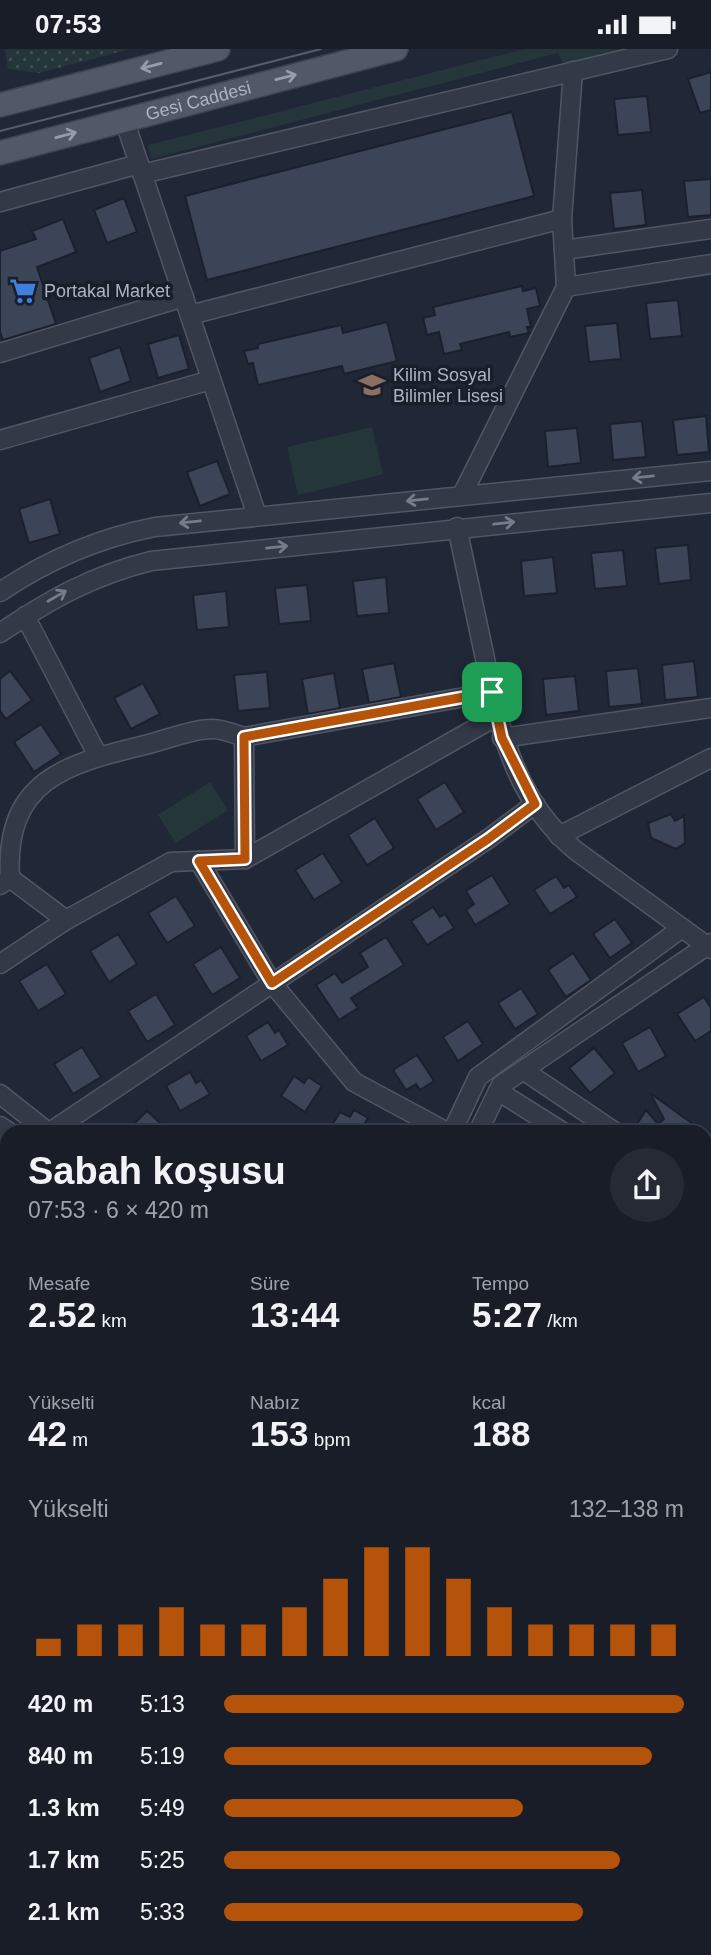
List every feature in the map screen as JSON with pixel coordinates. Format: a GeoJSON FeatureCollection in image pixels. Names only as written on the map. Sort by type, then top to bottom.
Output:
{"type":"FeatureCollection","features":[{"type":"Feature","properties":{"kind":"main road"},"geometry":{"type":"LineString","coordinates":[[0,105],[218,49]]}},
{"type":"Feature","properties":{"kind":"main road","name":"Gesi Caddesi"},"geometry":{"type":"LineString","coordinates":[[0,153],[396,49]]}},
{"type":"Feature","properties":{"kind":"street"},"geometry":{"type":"LineString","coordinates":[[0,202],[668,49]]}},
{"type":"Feature","properties":{"kind":"street"},"geometry":{"type":"LineString","coordinates":[[462,495],[566,287],[562,219],[573,71]]}},
{"type":"Feature","properties":{"kind":"street"},"geometry":{"type":"LineString","coordinates":[[124,119],[257,516]]}},
{"type":"Feature","properties":{"kind":"street"},"geometry":{"type":"LineString","coordinates":[[190,315],[562,219]]}},
{"type":"Feature","properties":{"kind":"street"},"geometry":{"type":"LineString","coordinates":[[564,250],[711,229]]}},
{"type":"Feature","properties":{"kind":"street"},"geometry":{"type":"LineString","coordinates":[[566,287],[711,264]]}},
{"type":"Feature","properties":{"kind":"street"},"geometry":{"type":"LineString","coordinates":[[0,353],[184,297]]}},
{"type":"Feature","properties":{"kind":"street"},"geometry":{"type":"LineString","coordinates":[[0,440],[211,380]]}},
{"type":"Feature","properties":{"kind":"street"},"geometry":{"type":"LineString","coordinates":[[0,592],[53,560],[104,539],[155,527],[711,471]]}},
{"type":"Feature","properties":{"kind":"street"},"geometry":{"type":"LineString","coordinates":[[0,633],[82,583],[152,561],[457,527],[711,503]]}},
{"type":"Feature","properties":{"kind":"street"},"geometry":{"type":"LineString","coordinates":[[457,527],[502,738],[535,804],[559,836],[709,946],[501,1085],[481,1125]]}},
{"type":"Feature","properties":{"kind":"street"},"geometry":{"type":"LineString","coordinates":[[25,616],[97,756]]}},
{"type":"Feature","properties":{"kind":"street"},"geometry":{"type":"LineString","coordinates":[[66,920],[5,881],[10,846],[26,803],[55,773],[97,756],[214,729],[244,737],[492,692]]}},
{"type":"Feature","properties":{"kind":"street"},"geometry":{"type":"LineString","coordinates":[[502,738],[711,708]]}},
{"type":"Feature","properties":{"kind":"street"},"geometry":{"type":"LineString","coordinates":[[0,964],[66,920],[172,862],[245,859],[497,716]]}},
{"type":"Feature","properties":{"kind":"street"},"geometry":{"type":"LineString","coordinates":[[244,737],[245,859]]}},
{"type":"Feature","properties":{"kind":"street"},"geometry":{"type":"LineString","coordinates":[[559,836],[711,758]]}},
{"type":"Feature","properties":{"kind":"street"},"geometry":{"type":"LineString","coordinates":[[59,1125],[488,839],[535,804]]}},
{"type":"Feature","properties":{"kind":"street"},"geometry":{"type":"LineString","coordinates":[[199,861],[272,983],[354,1082],[437,1125]]}},
{"type":"Feature","properties":{"kind":"street"},"geometry":{"type":"LineString","coordinates":[[454,1125],[478,1077],[682,928]]}},
{"type":"Feature","properties":{"kind":"street"},"geometry":{"type":"LineString","coordinates":[[523,1070],[605,1125]]}},
{"type":"Feature","properties":{"kind":"street"},"geometry":{"type":"LineString","coordinates":[[498,1091],[552,1125]]}},
{"type":"Feature","properties":{"kind":"street"},"geometry":{"type":"LineString","coordinates":[[0,1094],[40,1125]]}},
{"type":"Feature","properties":{"kind":"shaded area"},"geometry":{"type":"Polygon","coordinates":[[[5,49],[130,49],[39,73],[8,69],[5,49]]]}},
{"type":"Feature","properties":{"kind":"shaded area"},"geometry":{"type":"Polygon","coordinates":[[[525,49],[630,49],[563,64],[558,53],[151,159],[148,145],[525,49]]]}},
{"type":"Feature","properties":{"kind":"shaded area"},"geometry":{"type":"Polygon","coordinates":[[[372,427],[383,474],[298,495],[287,447],[372,427]]]}},
{"type":"Feature","properties":{"kind":"shaded area"},"geometry":{"type":"Polygon","coordinates":[[[210,782],[228,810],[176,843],[158,815],[210,782]]]}},
{"type":"Feature","properties":{"kind":"building"},"geometry":{"type":"Polygon","coordinates":[[[711,72],[711,110],[700,113],[688,79],[711,72]]]}},
{"type":"Feature","properties":{"kind":"building"},"geometry":{"type":"Polygon","coordinates":[[[647,96],[651,132],[618,135],[614,99],[647,96]]]}},
{"type":"Feature","properties":{"kind":"building"},"geometry":{"type":"Polygon","coordinates":[[[512,112],[534,196],[207,280],[185,196],[512,112]]]}},
{"type":"Feature","properties":{"kind":"building"},"geometry":{"type":"Polygon","coordinates":[[[711,179],[711,215],[688,217],[684,181],[711,179]]]}},
{"type":"Feature","properties":{"kind":"building"},"geometry":{"type":"Polygon","coordinates":[[[642,190],[646,225],[614,229],[610,193],[642,190]]]}},
{"type":"Feature","properties":{"kind":"building"},"geometry":{"type":"Polygon","coordinates":[[[124,198],[137,232],[107,243],[94,210],[124,198]]]}},
{"type":"Feature","properties":{"kind":"building","name":"Portakal Market"},"geometry":{"type":"Polygon","coordinates":[[[63,219],[76,252],[37,267],[56,324],[3,340],[0,332],[0,251],[36,239],[32,231],[63,219]]]}},
{"type":"Feature","properties":{"kind":"building"},"geometry":{"type":"Polygon","coordinates":[[[522,286],[523,291],[536,288],[540,306],[527,309],[531,327],[527,327],[529,333],[510,337],[509,332],[460,344],[462,350],[444,354],[439,332],[427,335],[423,318],[435,315],[433,307],[522,286]]]}},
{"type":"Feature","properties":{"kind":"building"},"geometry":{"type":"Polygon","coordinates":[[[678,300],[682,336],[650,339],[646,303],[678,300]]]}},
{"type":"Feature","properties":{"kind":"building"},"geometry":{"type":"Polygon","coordinates":[[[387,322],[397,361],[344,374],[342,366],[258,385],[253,363],[248,364],[244,351],[258,348],[258,344],[341,325],[343,333],[387,322]]]}},
{"type":"Feature","properties":{"kind":"building"},"geometry":{"type":"Polygon","coordinates":[[[617,323],[621,359],[589,362],[585,326],[617,323]]]}},
{"type":"Feature","properties":{"kind":"building"},"geometry":{"type":"Polygon","coordinates":[[[179,335],[189,369],[158,378],[148,344],[179,335]]]}},
{"type":"Feature","properties":{"kind":"building"},"geometry":{"type":"Polygon","coordinates":[[[120,347],[131,381],[100,392],[89,358],[120,347]]]}},
{"type":"Feature","properties":{"kind":"building"},"geometry":{"type":"Polygon","coordinates":[[[706,416],[709,452],[677,455],[673,420],[706,416]]]}},
{"type":"Feature","properties":{"kind":"building"},"geometry":{"type":"Polygon","coordinates":[[[642,421],[646,457],[613,460],[610,424],[642,421]]]}},
{"type":"Feature","properties":{"kind":"building"},"geometry":{"type":"Polygon","coordinates":[[[577,428],[581,463],[548,467],[545,431],[577,428]]]}},
{"type":"Feature","properties":{"kind":"building"},"geometry":{"type":"Polygon","coordinates":[[[217,461],[230,494],[200,506],[187,472],[217,461]]]}},
{"type":"Feature","properties":{"kind":"building"},"geometry":{"type":"Polygon","coordinates":[[[50,499],[60,534],[29,543],[19,509],[50,499]]]}},
{"type":"Feature","properties":{"kind":"building"},"geometry":{"type":"Polygon","coordinates":[[[688,545],[691,580],[659,584],[655,548],[688,545]]]}},
{"type":"Feature","properties":{"kind":"building"},"geometry":{"type":"Polygon","coordinates":[[[623,550],[627,586],[595,589],[591,553],[623,550]]]}},
{"type":"Feature","properties":{"kind":"building"},"geometry":{"type":"Polygon","coordinates":[[[553,557],[557,593],[524,596],[521,561],[553,557]]]}},
{"type":"Feature","properties":{"kind":"building"},"geometry":{"type":"Polygon","coordinates":[[[386,577],[389,613],[357,616],[353,581],[386,577]]]}},
{"type":"Feature","properties":{"kind":"building"},"geometry":{"type":"Polygon","coordinates":[[[307,585],[311,621],[279,624],[275,588],[307,585]]]}},
{"type":"Feature","properties":{"kind":"building"},"geometry":{"type":"Polygon","coordinates":[[[226,591],[229,627],[197,630],[193,595],[226,591]]]}},
{"type":"Feature","properties":{"kind":"building"},"geometry":{"type":"Polygon","coordinates":[[[694,661],[698,697],[665,700],[662,665],[694,661]]]}},
{"type":"Feature","properties":{"kind":"building"},"geometry":{"type":"Polygon","coordinates":[[[394,663],[401,697],[369,703],[362,669],[394,663]]]}},
{"type":"Feature","properties":{"kind":"building"},"geometry":{"type":"Polygon","coordinates":[[[638,668],[642,704],[609,707],[606,671],[638,668]]]}},
{"type":"Feature","properties":{"kind":"building"},"geometry":{"type":"Polygon","coordinates":[[[10,671],[32,700],[6,719],[0,711],[0,679],[10,671]]]}},
{"type":"Feature","properties":{"kind":"building"},"geometry":{"type":"Polygon","coordinates":[[[267,672],[270,708],[238,711],[234,675],[267,672]]]}},
{"type":"Feature","properties":{"kind":"building"},"geometry":{"type":"Polygon","coordinates":[[[334,673],[340,708],[308,714],[302,679],[334,673]]]}},
{"type":"Feature","properties":{"kind":"building"},"geometry":{"type":"Polygon","coordinates":[[[575,676],[579,711],[546,715],[543,679],[575,676]]]}},
{"type":"Feature","properties":{"kind":"building"},"geometry":{"type":"Polygon","coordinates":[[[143,683],[160,714],[131,729],[114,698],[143,683]]]}},
{"type":"Feature","properties":{"kind":"building"},"geometry":{"type":"Polygon","coordinates":[[[41,724],[61,754],[34,772],[14,742],[41,724]]]}},
{"type":"Feature","properties":{"kind":"building"},"geometry":{"type":"Polygon","coordinates":[[[445,782],[464,812],[436,830],[417,799],[445,782]]]}},
{"type":"Feature","properties":{"kind":"building"},"geometry":{"type":"Polygon","coordinates":[[[671,814],[675,821],[684,816],[685,843],[676,849],[651,838],[648,823],[671,814]]]}},
{"type":"Feature","properties":{"kind":"building"},"geometry":{"type":"Polygon","coordinates":[[[375,818],[394,848],[367,865],[348,835],[375,818]]]}},
{"type":"Feature","properties":{"kind":"building"},"geometry":{"type":"Polygon","coordinates":[[[323,853],[342,883],[314,900],[295,870],[323,853]]]}},
{"type":"Feature","properties":{"kind":"building"},"geometry":{"type":"Polygon","coordinates":[[[492,875],[510,904],[475,925],[466,910],[474,904],[466,891],[492,875]]]}},
{"type":"Feature","properties":{"kind":"building"},"geometry":{"type":"Polygon","coordinates":[[[556,876],[564,888],[569,885],[577,897],[550,914],[534,890],[556,876]]]}},
{"type":"Feature","properties":{"kind":"building"},"geometry":{"type":"Polygon","coordinates":[[[176,896],[195,926],[167,943],[148,913],[176,896]]]}},
{"type":"Feature","properties":{"kind":"building"},"geometry":{"type":"Polygon","coordinates":[[[433,907],[440,917],[445,914],[454,928],[427,945],[411,921],[433,907]]]}},
{"type":"Feature","properties":{"kind":"building"},"geometry":{"type":"Polygon","coordinates":[[[615,919],[632,943],[610,958],[593,934],[615,919]]]}},
{"type":"Feature","properties":{"kind":"building"},"geometry":{"type":"Polygon","coordinates":[[[118,934],[137,964],[109,982],[90,951],[118,934]]]}},
{"type":"Feature","properties":{"kind":"building"},"geometry":{"type":"Polygon","coordinates":[[[386,937],[404,965],[351,998],[358,1008],[339,1020],[316,985],[335,973],[342,983],[368,967],[360,953],[386,937]]]}},
{"type":"Feature","properties":{"kind":"building"},"geometry":{"type":"Polygon","coordinates":[[[221,947],[240,978],[212,995],[193,964],[221,947]]]}},
{"type":"Feature","properties":{"kind":"building"},"geometry":{"type":"Polygon","coordinates":[[[573,953],[591,980],[566,997],[548,970],[573,953]]]}},
{"type":"Feature","properties":{"kind":"building"},"geometry":{"type":"Polygon","coordinates":[[[47,964],[66,994],[38,1011],[19,981],[47,964]]]}},
{"type":"Feature","properties":{"kind":"building"},"geometry":{"type":"Polygon","coordinates":[[[521,988],[538,1014],[515,1029],[498,1003],[521,988]]]}},
{"type":"Feature","properties":{"kind":"building"},"geometry":{"type":"Polygon","coordinates":[[[156,994],[175,1025],[147,1042],[128,1011],[156,994]]]}},
{"type":"Feature","properties":{"kind":"building"},"geometry":{"type":"Polygon","coordinates":[[[704,997],[711,1008],[711,1031],[695,1041],[677,1014],[704,997]]]}},
{"type":"Feature","properties":{"kind":"building"},"geometry":{"type":"Polygon","coordinates":[[[468,1021],[483,1044],[458,1061],[443,1037],[468,1021]]]}},
{"type":"Feature","properties":{"kind":"building"},"geometry":{"type":"Polygon","coordinates":[[[268,1022],[275,1033],[279,1030],[288,1045],[261,1061],[246,1036],[268,1022]]]}},
{"type":"Feature","properties":{"kind":"building"},"geometry":{"type":"Polygon","coordinates":[[[650,1027],[666,1056],[638,1072],[622,1043],[650,1027]]]}},
{"type":"Feature","properties":{"kind":"building"},"geometry":{"type":"Polygon","coordinates":[[[82,1047],[101,1077],[73,1094],[54,1064],[82,1047]]]}},
{"type":"Feature","properties":{"kind":"building"},"geometry":{"type":"Polygon","coordinates":[[[594,1048],[615,1073],[590,1093],[569,1068],[594,1048]]]}},
{"type":"Feature","properties":{"kind":"building"},"geometry":{"type":"Polygon","coordinates":[[[417,1055],[434,1081],[420,1090],[416,1084],[406,1090],[393,1070],[417,1055]]]}},
{"type":"Feature","properties":{"kind":"building"},"geometry":{"type":"Polygon","coordinates":[[[190,1072],[196,1083],[201,1080],[210,1094],[180,1111],[166,1086],[190,1072]]]}},
{"type":"Feature","properties":{"kind":"building"},"geometry":{"type":"Polygon","coordinates":[[[294,1076],[304,1083],[308,1077],[322,1086],[305,1112],[281,1096],[294,1076]]]}},
{"type":"Feature","properties":{"kind":"building"},"geometry":{"type":"Polygon","coordinates":[[[650,1093],[694,1125],[637,1124],[646,1110],[658,1124],[664,1119],[650,1093]]]}},
{"type":"Feature","properties":{"kind":"building"},"geometry":{"type":"Polygon","coordinates":[[[354,1110],[368,1118],[364,1125],[332,1125],[340,1112],[350,1117],[354,1110]]]}},
{"type":"Feature","properties":{"kind":"building"},"geometry":{"type":"Polygon","coordinates":[[[147,1111],[162,1125],[133,1125],[147,1111]]]}},
{"type":"Feature","properties":{"kind":"tram line"},"geometry":{"type":"LineString","coordinates":[[0,131],[321,49]]}},
{"type":"Feature","properties":{"kind":"place","name":"Portakal Market"},"geometry":{"type":"Point","coordinates":[23,291]}},
{"type":"Feature","properties":{"kind":"place","name":"Kilim Sosyal Bilimler Lisesi"},"geometry":{"type":"Point","coordinates":[372,385]}},
{"type":"Feature","properties":{"kind":"route"},"geometry":{"type":"LineString","coordinates":[[492,692],[502,738],[527,793],[535,804],[488,839],[272,983],[199,861],[245,859],[244,737],[492,692]]}}]}
